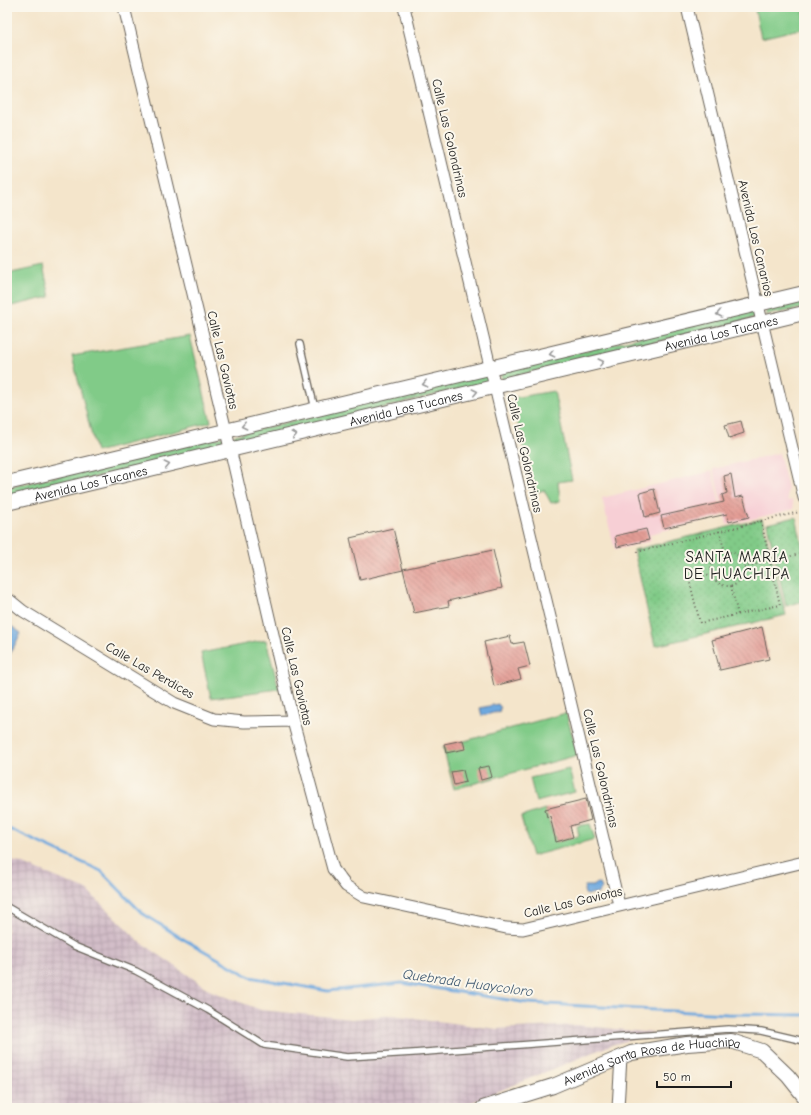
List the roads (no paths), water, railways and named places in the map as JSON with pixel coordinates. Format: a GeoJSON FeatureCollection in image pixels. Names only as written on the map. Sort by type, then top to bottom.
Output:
{"type":"FeatureCollection","features":[{"type":"Feature","properties":{"kind":"street","name":"Calle Las Gaviotas"},"geometry":{"type":"LineString","coordinates":[[124,7],[226,431],[293,721],[333,869],[346,886],[364,897],[506,928],[523,929],[804,862]]}},
{"type":"Feature","properties":{"kind":"street","name":"Calle Las Golondrinas"},"geometry":{"type":"LineString","coordinates":[[404,7],[619,905]]}},
{"type":"Feature","properties":{"kind":"street","name":"Avenida Los Canarios"},"geometry":{"type":"LineString","coordinates":[[686,7],[804,498]]}},
{"type":"Feature","properties":{"kind":"street","name":"Avenida Los Tucanes"},"geometry":{"type":"LineString","coordinates":[[7,483],[804,294]]}},
{"type":"Feature","properties":{"kind":"street","name":"Avenida Los Tucanes"},"geometry":{"type":"LineString","coordinates":[[7,503],[495,388],[804,313]]}},
{"type":"Feature","properties":{"kind":"street","name":"Calle Las Perdices"},"geometry":{"type":"LineString","coordinates":[[7,598],[24,611],[174,703],[214,719],[244,722],[293,721]]}},
{"type":"Feature","properties":{"kind":"street","name":"Avenida Santa Rosa de Huachipa"},"geometry":{"type":"LineString","coordinates":[[483,1108],[553,1086],[631,1053],[687,1044],[731,1041],[762,1051],[788,1076],[804,1096]]}},
{"type":"Feature","properties":{"kind":"street"},"geometry":{"type":"LineString","coordinates":[[618,1108],[621,1057]]}},
{"type":"Feature","properties":{"kind":"lane"},"geometry":{"type":"LineString","coordinates":[[300,344],[315,410]]}},
{"type":"Feature","properties":{"kind":"lane"},"geometry":{"type":"LineString","coordinates":[[7,907],[74,946],[136,971],[208,1010],[264,1045],[347,1057],[413,1054],[728,1029],[761,1030],[804,1041]]}},
{"type":"Feature","properties":{"kind":"water"},"geometry":{"type":"Polygon","coordinates":[[[7,623],[21,633],[7,660],[7,623]]]}},
{"type":"Feature","properties":{"kind":"water"},"geometry":{"type":"Polygon","coordinates":[[[498,704],[501,708],[499,709],[500,711],[482,716],[480,708],[498,704]]]}},
{"type":"Feature","properties":{"kind":"water"},"geometry":{"type":"Polygon","coordinates":[[[596,883],[600,884],[602,888],[599,893],[588,895],[585,894],[585,886],[594,886],[596,883]]]}},
{"type":"Feature","properties":{"kind":"waterway","name":"Quebrada Huaycoloro"},"geometry":{"type":"LineString","coordinates":[[7,828],[101,871],[142,913],[178,936],[250,977],[328,991],[402,983],[528,1003],[727,1014],[804,1015]]}},
{"type":"Feature","properties":{"kind":"district","name":"SANTA MARÍA DE HUACHIPA"},"geometry":{"type":"Point","coordinates":[737,566]}}]}
